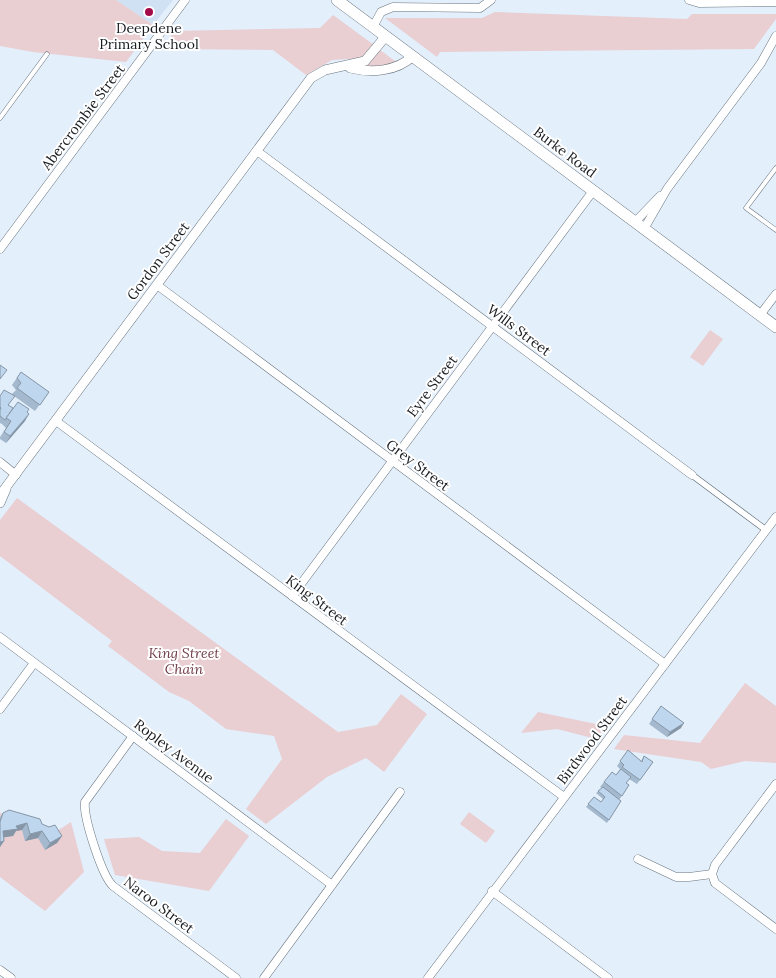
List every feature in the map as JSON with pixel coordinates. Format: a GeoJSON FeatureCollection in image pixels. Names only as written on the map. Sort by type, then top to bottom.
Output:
{"type":"FeatureCollection","features":[{"type":"Feature","properties":{"kind":"main road","name":"Burke Road"},"geometry":{"type":"LineString","coordinates":[[337,0],[776,327]]}},
{"type":"Feature","properties":{"kind":"street","name":"Abercrombie Street"},"geometry":{"type":"LineString","coordinates":[[0,249],[185,0]]}},
{"type":"Feature","properties":{"kind":"street"},"geometry":{"type":"LineString","coordinates":[[373,27],[382,12],[393,7],[480,8],[491,0]]}},
{"type":"Feature","properties":{"kind":"street"},"geometry":{"type":"LineString","coordinates":[[689,0],[699,3],[775,3]]}},
{"type":"Feature","properties":{"kind":"street","name":"Gordon Street"},"geometry":{"type":"LineString","coordinates":[[0,503],[3,492],[311,78],[325,70],[366,61],[386,36]]}},
{"type":"Feature","properties":{"kind":"street"},"geometry":{"type":"LineString","coordinates":[[761,63],[776,36]]}},
{"type":"Feature","properties":{"kind":"street"},"geometry":{"type":"LineString","coordinates":[[639,225],[761,63],[776,47]]}},
{"type":"Feature","properties":{"kind":"street","name":"Gordon Street"},"geometry":{"type":"LineString","coordinates":[[344,67],[358,70],[390,69],[402,65],[413,56]]}},
{"type":"Feature","properties":{"kind":"street","name":"Wills Street"},"geometry":{"type":"LineString","coordinates":[[257,151],[766,530]]}},
{"type":"Feature","properties":{"kind":"street","name":"Eyre Street"},"geometry":{"type":"LineString","coordinates":[[292,596],[593,191]]}},
{"type":"Feature","properties":{"kind":"street","name":"Grey Street"},"geometry":{"type":"LineString","coordinates":[[157,285],[665,664]]}},
{"type":"Feature","properties":{"kind":"street"},"geometry":{"type":"LineString","coordinates":[[760,316],[776,294]]}},
{"type":"Feature","properties":{"kind":"street","name":"King Street"},"geometry":{"type":"LineString","coordinates":[[56,420],[564,797]]}},
{"type":"Feature","properties":{"kind":"street"},"geometry":{"type":"LineString","coordinates":[[0,462],[16,475]]}},
{"type":"Feature","properties":{"kind":"street","name":"Birdwood Street"},"geometry":{"type":"LineString","coordinates":[[428,978],[776,517]]}},
{"type":"Feature","properties":{"kind":"street","name":"Ropley Avenue"},"geometry":{"type":"LineString","coordinates":[[0,638],[332,885]]}},
{"type":"Feature","properties":{"kind":"street"},"geometry":{"type":"LineString","coordinates":[[0,709],[34,663]]}},
{"type":"Feature","properties":{"kind":"street","name":"Naroo Street"},"geometry":{"type":"LineString","coordinates":[[133,736],[85,805],[104,873],[110,883],[236,978]]}},
{"type":"Feature","properties":{"kind":"street"},"geometry":{"type":"LineString","coordinates":[[776,784],[715,865],[712,874],[715,883],[776,929]]}},
{"type":"Feature","properties":{"kind":"street"},"geometry":{"type":"LineString","coordinates":[[264,978],[400,792]]}},
{"type":"Feature","properties":{"kind":"street"},"geometry":{"type":"LineString","coordinates":[[638,859],[676,877],[689,878],[712,874]]}},
{"type":"Feature","properties":{"kind":"street"},"geometry":{"type":"LineString","coordinates":[[492,891],[608,978]]}},
{"type":"Feature","properties":{"kind":"street"},"geometry":{"type":"LineString","coordinates":[[0,970],[11,978]]}},
{"type":"Feature","properties":{"kind":"lane"},"geometry":{"type":"LineString","coordinates":[[0,118],[47,54]]}},
{"type":"Feature","properties":{"kind":"lane"},"geometry":{"type":"LineString","coordinates":[[776,168],[746,208],[776,230]]}},
{"type":"Feature","properties":{"kind":"shaded area","name":"Deepdene Primary School"},"geometry":{"type":"Polygon","coordinates":[[[116,0],[173,0],[153,25],[116,0]]]}},
{"type":"Feature","properties":{"kind":"green space"},"geometry":{"type":"Polygon","coordinates":[[[0,0],[116,0],[153,25],[126,62],[33,52],[0,46],[0,0]]]}},
{"type":"Feature","properties":{"kind":"green space"},"geometry":{"type":"Polygon","coordinates":[[[495,12],[687,19],[692,14],[776,14],[776,19],[754,49],[440,52],[437,57],[385,18],[482,18],[495,12]]]}},
{"type":"Feature","properties":{"kind":"green space"},"geometry":{"type":"Polygon","coordinates":[[[333,15],[374,45],[363,58],[332,60],[306,75],[273,50],[162,49],[175,31],[320,28],[333,15]]]}},
{"type":"Feature","properties":{"kind":"green space"},"geometry":{"type":"Polygon","coordinates":[[[380,50],[399,64],[366,67],[380,50]]]}},
{"type":"Feature","properties":{"kind":"green space"},"geometry":{"type":"Polygon","coordinates":[[[710,330],[723,339],[703,366],[690,357],[710,330]]]}},
{"type":"Feature","properties":{"kind":"green space","name":"King Street Chain"},"geometry":{"type":"Polygon","coordinates":[[[17,498],[338,732],[377,725],[401,694],[427,714],[384,772],[366,758],[327,777],[266,824],[246,809],[282,759],[274,736],[226,729],[189,701],[169,692],[108,646],[112,641],[0,556],[0,520],[17,498]]]}},
{"type":"Feature","properties":{"kind":"green space"},"geometry":{"type":"Polygon","coordinates":[[[745,683],[776,706],[776,763],[745,761],[711,769],[701,762],[614,749],[624,735],[700,743],[745,683]]]}},
{"type":"Feature","properties":{"kind":"green space"},"geometry":{"type":"Polygon","coordinates":[[[538,712],[606,726],[596,739],[557,729],[521,733],[538,712]]]}},
{"type":"Feature","properties":{"kind":"green space"},"geometry":{"type":"Polygon","coordinates":[[[469,812],[495,831],[486,843],[460,824],[469,812]]]}},
{"type":"Feature","properties":{"kind":"green space"},"geometry":{"type":"Polygon","coordinates":[[[0,813],[57,831],[71,822],[84,872],[45,911],[0,877],[0,813]]]}},
{"type":"Feature","properties":{"kind":"green space"},"geometry":{"type":"Polygon","coordinates":[[[226,819],[249,836],[209,891],[115,875],[104,839],[139,837],[162,851],[200,853],[226,819]]]}},
{"type":"Feature","properties":{"kind":"building"},"geometry":{"type":"Polygon","coordinates":[[[0,365],[7,370],[0,379],[0,365]]]}},
{"type":"Feature","properties":{"kind":"building"},"geometry":{"type":"Polygon","coordinates":[[[21,372],[49,392],[40,405],[17,388],[21,383],[17,378],[21,372]]]}},
{"type":"Feature","properties":{"kind":"building"},"geometry":{"type":"Polygon","coordinates":[[[4,390],[15,396],[8,405],[13,408],[5,420],[0,416],[0,396],[4,390]]]}},
{"type":"Feature","properties":{"kind":"building"},"geometry":{"type":"Polygon","coordinates":[[[18,402],[29,409],[27,412],[29,414],[10,436],[4,432],[11,421],[6,418],[18,402]]]}},
{"type":"Feature","properties":{"kind":"building"},"geometry":{"type":"Polygon","coordinates":[[[661,706],[684,723],[670,732],[652,719],[661,706]]]}},
{"type":"Feature","properties":{"kind":"building"},"geometry":{"type":"Polygon","coordinates":[[[628,750],[642,762],[644,756],[653,762],[640,780],[622,767],[624,765],[620,761],[628,750]]]}},
{"type":"Feature","properties":{"kind":"building"},"geometry":{"type":"Polygon","coordinates":[[[621,769],[631,777],[626,783],[629,785],[622,796],[604,782],[612,772],[616,775],[621,769]]]}},
{"type":"Feature","properties":{"kind":"building"},"geometry":{"type":"Polygon","coordinates":[[[603,787],[621,801],[609,820],[588,804],[594,797],[601,802],[605,797],[598,791],[603,787]]]}},
{"type":"Feature","properties":{"kind":"building"},"geometry":{"type":"Polygon","coordinates":[[[9,810],[40,819],[42,824],[49,827],[55,825],[62,836],[50,843],[42,831],[30,834],[27,823],[16,826],[18,829],[3,831],[4,841],[0,842],[0,822],[3,813],[9,810]]]}},
{"type":"Feature","properties":{"kind":"place","name":"Deepdene Primary School"},"geometry":{"type":"Point","coordinates":[149,12]}}]}
